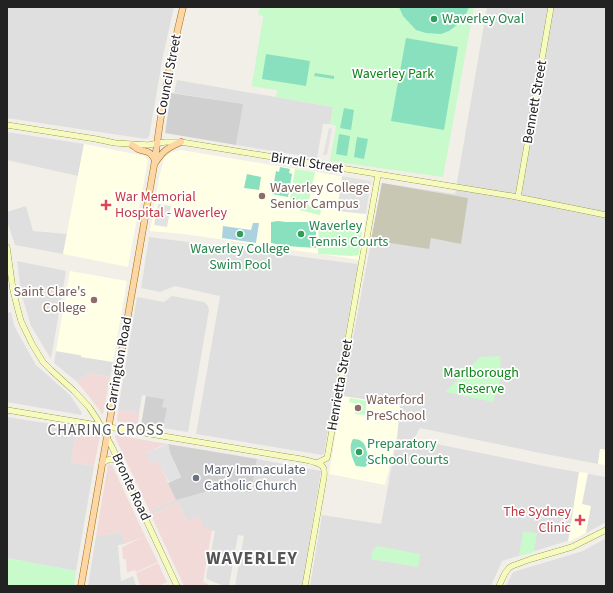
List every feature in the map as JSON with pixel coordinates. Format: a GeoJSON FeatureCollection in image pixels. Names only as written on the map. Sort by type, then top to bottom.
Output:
{"type":"FeatureCollection","features":[{"type":"Feature","properties":{"kind":"main road","name":"Council Street"},"geometry":{"type":"LineString","coordinates":[[157,143],[167,80],[183,7]]}},
{"type":"Feature","properties":{"kind":"main road","name":"Bennett Street"},"geometry":{"type":"LineString","coordinates":[[518,197],[551,7]]}},
{"type":"Feature","properties":{"kind":"main road","name":"Birrell Street"},"geometry":{"type":"LineString","coordinates":[[7,124],[115,143],[148,145],[165,142],[181,142],[518,197],[606,215]]}},
{"type":"Feature","properties":{"kind":"main road"},"geometry":{"type":"LineString","coordinates":[[132,144],[138,149],[148,151],[154,162],[170,147],[181,142]]}},
{"type":"Feature","properties":{"kind":"main road","name":"Carrington Road"},"geometry":{"type":"LineString","coordinates":[[81,586],[157,143]]}},
{"type":"Feature","properties":{"kind":"main road","name":"Henrietta Street"},"geometry":{"type":"LineString","coordinates":[[317,463],[327,458],[378,175]]}},
{"type":"Feature","properties":{"kind":"main road","name":"Bronte Road"},"geometry":{"type":"LineString","coordinates":[[7,247],[13,290],[18,310],[21,321],[32,344],[43,362],[74,391],[88,407],[101,426],[176,586]]}},
{"type":"Feature","properties":{"kind":"main road"},"geometry":{"type":"LineString","coordinates":[[7,410],[288,457],[310,461],[323,466],[325,472],[305,586]]}},
{"type":"Feature","properties":{"kind":"main road"},"geometry":{"type":"LineString","coordinates":[[102,463],[110,459],[118,460]]}},
{"type":"Feature","properties":{"kind":"main road"},"geometry":{"type":"LineString","coordinates":[[499,586],[508,568],[572,547],[606,530]]}},
{"type":"Feature","properties":{"kind":"shaded area"},"geometry":{"type":"Polygon","coordinates":[[[7,7],[174,7],[163,56],[149,137],[146,139],[7,118],[7,7]]]}},
{"type":"Feature","properties":{"kind":"shaded area"},"geometry":{"type":"Polygon","coordinates":[[[487,7],[606,7],[606,450],[600,449],[598,464],[420,428],[415,437],[417,440],[606,477],[606,522],[577,538],[502,561],[491,586],[310,586],[322,515],[381,524],[397,437],[400,405],[342,396],[382,183],[455,194],[487,7]],[[373,550],[371,559],[418,567],[419,554],[373,550]]]}},
{"type":"Feature","properties":{"kind":"shaded area"},"geometry":{"type":"Polygon","coordinates":[[[177,80],[333,107],[330,124],[323,124],[317,158],[236,145],[242,104],[174,93],[177,80]]]}},
{"type":"Feature","properties":{"kind":"shaded area"},"geometry":{"type":"Polygon","coordinates":[[[171,93],[243,104],[236,145],[165,133],[171,93]]]}},
{"type":"Feature","properties":{"kind":"shaded area"},"geometry":{"type":"Polygon","coordinates":[[[329,128],[332,129],[327,155],[323,155],[329,128]]]}},
{"type":"Feature","properties":{"kind":"shaded area"},"geometry":{"type":"Polygon","coordinates":[[[7,132],[84,144],[78,176],[7,160],[7,132]]]}},
{"type":"Feature","properties":{"kind":"shaded area","name":"War Memorial Hospital - Waverley"},"geometry":{"type":"Polygon","coordinates":[[[84,144],[145,156],[148,160],[128,267],[63,254],[84,144]]]}},
{"type":"Feature","properties":{"kind":"shaded area","name":"Waverley College Senior Campus"},"geometry":{"type":"Polygon","coordinates":[[[181,150],[371,181],[361,260],[184,234],[150,231],[164,158],[172,152],[181,150]]]}},
{"type":"Feature","properties":{"kind":"shaded area"},"geometry":{"type":"Polygon","coordinates":[[[342,176],[371,181],[366,214],[337,211],[342,176]]]}},
{"type":"Feature","properties":{"kind":"shaded area"},"geometry":{"type":"Polygon","coordinates":[[[382,183],[468,198],[461,244],[431,238],[429,249],[371,240],[382,183]]]}},
{"type":"Feature","properties":{"kind":"shaded area"},"geometry":{"type":"Polygon","coordinates":[[[158,204],[171,206],[167,227],[154,225],[158,204]]]}},
{"type":"Feature","properties":{"kind":"shaded area"},"geometry":{"type":"Polygon","coordinates":[[[26,206],[33,231],[67,234],[63,254],[15,245],[7,221],[7,212],[26,206]]]}},
{"type":"Feature","properties":{"kind":"shaded area"},"geometry":{"type":"Polygon","coordinates":[[[149,237],[358,264],[324,453],[322,455],[196,434],[220,296],[175,286],[160,292],[141,288],[149,237]]]}},
{"type":"Feature","properties":{"kind":"shaded area"},"geometry":{"type":"Polygon","coordinates":[[[17,261],[66,271],[51,359],[31,326],[21,293],[17,261]]]}},
{"type":"Feature","properties":{"kind":"shaded area"},"geometry":{"type":"Polygon","coordinates":[[[70,271],[127,281],[113,362],[56,351],[70,271]]]}},
{"type":"Feature","properties":{"kind":"shaded area"},"geometry":{"type":"Polygon","coordinates":[[[172,296],[204,302],[208,306],[209,310],[188,432],[163,428],[166,408],[162,407],[163,399],[142,395],[139,413],[118,410],[137,297],[164,302],[172,296]]]}},
{"type":"Feature","properties":{"kind":"shaded area"},"geometry":{"type":"Polygon","coordinates":[[[11,312],[14,325],[36,365],[70,395],[82,413],[81,415],[7,402],[7,313],[11,312]]]}},
{"type":"Feature","properties":{"kind":"shaded area"},"geometry":{"type":"Polygon","coordinates":[[[56,351],[113,362],[110,377],[89,373],[77,382],[54,363],[56,351]]]}},
{"type":"Feature","properties":{"kind":"shaded area"},"geometry":{"type":"Polygon","coordinates":[[[89,373],[110,377],[103,414],[77,382],[89,373]]]}},
{"type":"Feature","properties":{"kind":"shaded area"},"geometry":{"type":"Polygon","coordinates":[[[146,396],[164,399],[162,407],[167,408],[163,428],[141,425],[146,396]]]}},
{"type":"Feature","properties":{"kind":"shaded area"},"geometry":{"type":"Polygon","coordinates":[[[342,396],[400,405],[397,437],[385,485],[329,474],[342,396]]]}},
{"type":"Feature","properties":{"kind":"shaded area"},"geometry":{"type":"Polygon","coordinates":[[[118,410],[139,413],[138,425],[117,421],[118,410]]]}},
{"type":"Feature","properties":{"kind":"shaded area"},"geometry":{"type":"Polygon","coordinates":[[[7,417],[77,428],[71,462],[94,466],[76,571],[7,558],[7,417]]]}},
{"type":"Feature","properties":{"kind":"shaded area"},"geometry":{"type":"Polygon","coordinates":[[[77,428],[96,431],[100,436],[94,466],[71,462],[77,428]]]}},
{"type":"Feature","properties":{"kind":"shaded area"},"geometry":{"type":"Polygon","coordinates":[[[116,435],[162,443],[163,445],[146,453],[158,460],[176,500],[150,512],[115,437],[116,435]]]}},
{"type":"Feature","properties":{"kind":"shaded area"},"geometry":{"type":"Polygon","coordinates":[[[162,443],[168,444],[170,453],[181,477],[169,482],[158,461],[151,464],[146,453],[163,446],[162,443]]]}},
{"type":"Feature","properties":{"kind":"shaded area"},"geometry":{"type":"Polygon","coordinates":[[[168,444],[257,459],[251,493],[219,488],[176,500],[168,483],[181,477],[170,453],[168,444]]]}},
{"type":"Feature","properties":{"kind":"shaded area"},"geometry":{"type":"Polygon","coordinates":[[[600,449],[606,450],[606,465],[598,464],[600,449]]]}},
{"type":"Feature","properties":{"kind":"shaded area"},"geometry":{"type":"Polygon","coordinates":[[[257,459],[321,471],[302,586],[235,586],[244,536],[238,535],[229,586],[224,586],[207,579],[206,577],[215,531],[205,529],[187,521],[178,502],[151,515],[150,512],[177,499],[219,488],[251,493],[257,459]]]}},
{"type":"Feature","properties":{"kind":"shaded area"},"geometry":{"type":"Polygon","coordinates":[[[108,464],[112,465],[145,536],[125,544],[122,532],[96,536],[108,464]]]}},
{"type":"Feature","properties":{"kind":"shaded area","name":"The Sydney Clinic"},"geometry":{"type":"Polygon","coordinates":[[[579,472],[588,473],[582,504],[591,506],[586,533],[568,542],[579,472]]]}},
{"type":"Feature","properties":{"kind":"shaded area"},"geometry":{"type":"Polygon","coordinates":[[[178,502],[187,521],[199,516],[205,529],[212,530],[203,582],[212,586],[184,586],[151,515],[178,502]]]}},
{"type":"Feature","properties":{"kind":"shaded area"},"geometry":{"type":"Polygon","coordinates":[[[122,532],[125,544],[118,545],[121,581],[133,576],[136,586],[88,586],[96,536],[122,532]]]}},
{"type":"Feature","properties":{"kind":"shaded area"},"geometry":{"type":"Polygon","coordinates":[[[145,536],[158,562],[136,572],[134,570],[127,573],[126,559],[123,559],[122,547],[145,536]]]}},
{"type":"Feature","properties":{"kind":"shaded area"},"geometry":{"type":"Polygon","coordinates":[[[606,538],[606,586],[506,586],[513,572],[583,551],[606,538]]]}},
{"type":"Feature","properties":{"kind":"shaded area"},"geometry":{"type":"Polygon","coordinates":[[[158,563],[167,582],[159,586],[140,586],[136,573],[158,563]]]}},
{"type":"Feature","properties":{"kind":"green space","name":"Waverley Park"},"geometry":{"type":"Polygon","coordinates":[[[260,7],[474,7],[443,177],[330,161],[336,126],[330,124],[333,107],[276,97],[277,90],[251,86],[263,18],[263,16],[258,15],[260,7]]]}},
{"type":"Feature","properties":{"kind":"green space","name":"Waverley Oval"},"geometry":{"type":"Polygon","coordinates":[[[399,7],[469,7],[466,14],[457,25],[449,31],[441,34],[426,33],[416,30],[403,16],[399,7]]]}},
{"type":"Feature","properties":{"kind":"green space"},"geometry":{"type":"Polygon","coordinates":[[[406,38],[458,47],[444,130],[391,121],[406,38]]]}},
{"type":"Feature","properties":{"kind":"green space"},"geometry":{"type":"Polygon","coordinates":[[[266,54],[310,61],[306,86],[262,79],[266,54]]]}},
{"type":"Feature","properties":{"kind":"green space"},"geometry":{"type":"Polygon","coordinates":[[[315,73],[334,76],[334,79],[314,76],[315,73]]]}},
{"type":"Feature","properties":{"kind":"green space"},"geometry":{"type":"Polygon","coordinates":[[[344,108],[354,110],[351,130],[340,128],[344,108]]]}},
{"type":"Feature","properties":{"kind":"green space"},"geometry":{"type":"Polygon","coordinates":[[[339,134],[350,136],[347,156],[336,154],[339,134]]]}},
{"type":"Feature","properties":{"kind":"green space"},"geometry":{"type":"Polygon","coordinates":[[[357,137],[368,139],[364,159],[354,157],[357,137]]]}},
{"type":"Feature","properties":{"kind":"green space"},"geometry":{"type":"Polygon","coordinates":[[[280,167],[290,169],[289,173],[292,174],[288,197],[272,194],[276,171],[279,172],[280,167]]]}},
{"type":"Feature","properties":{"kind":"green space"},"geometry":{"type":"Polygon","coordinates":[[[295,169],[315,172],[308,205],[321,210],[320,215],[299,210],[301,202],[290,200],[295,169]]]}},
{"type":"Feature","properties":{"kind":"green space"},"geometry":{"type":"Polygon","coordinates":[[[247,174],[261,177],[259,190],[244,188],[247,174]]]}},
{"type":"Feature","properties":{"kind":"green space"},"geometry":{"type":"Polygon","coordinates":[[[326,221],[337,222],[343,226],[362,232],[359,255],[318,254],[319,223],[325,223],[326,221]]]}},
{"type":"Feature","properties":{"kind":"green space","name":"Waverley Tennis Courts"},"geometry":{"type":"Polygon","coordinates":[[[271,222],[316,222],[316,248],[286,246],[271,243],[271,222]]]}},
{"type":"Feature","properties":{"kind":"green space","name":"Marlborough Reserve"},"geometry":{"type":"Polygon","coordinates":[[[499,356],[501,358],[500,362],[502,375],[493,402],[446,392],[480,357],[499,356]]]}},
{"type":"Feature","properties":{"kind":"green space"},"geometry":{"type":"Polygon","coordinates":[[[350,398],[367,401],[365,415],[355,414],[357,404],[349,402],[350,398]]]}},
{"type":"Feature","properties":{"kind":"green space","name":"Preparatory School Courts"},"geometry":{"type":"Polygon","coordinates":[[[353,439],[362,441],[366,447],[368,464],[365,467],[356,466],[351,449],[353,439]]]}},
{"type":"Feature","properties":{"kind":"green space"},"geometry":{"type":"Polygon","coordinates":[[[523,531],[537,533],[534,552],[519,556],[523,531]]]}},
{"type":"Feature","properties":{"kind":"green space"},"geometry":{"type":"Polygon","coordinates":[[[377,546],[420,554],[418,567],[371,559],[373,550],[377,546]]]}},
{"type":"Feature","properties":{"kind":"green space"},"geometry":{"type":"Polygon","coordinates":[[[7,558],[76,571],[74,586],[7,586],[7,558]]]}},
{"type":"Feature","properties":{"kind":"water","name":"Waverley College Swim Pool"},"geometry":{"type":"Polygon","coordinates":[[[253,223],[259,223],[256,243],[222,238],[223,226],[251,230],[253,223]]]}},
{"type":"Feature","properties":{"kind":"place","name":"Waverley Oval"},"geometry":{"type":"Point","coordinates":[434,19]}},
{"type":"Feature","properties":{"kind":"place","name":"Waverley College Senior Campus"},"geometry":{"type":"Point","coordinates":[262,196]}},
{"type":"Feature","properties":{"kind":"place","name":"War Memorial Hospital - Waverley"},"geometry":{"type":"Point","coordinates":[106,205]}},
{"type":"Feature","properties":{"kind":"place","name":"Waverley College Swim Pool"},"geometry":{"type":"Point","coordinates":[240,234]}},
{"type":"Feature","properties":{"kind":"place","name":"Waverley Tennis Courts"},"geometry":{"type":"Point","coordinates":[301,234]}},
{"type":"Feature","properties":{"kind":"place","name":"Saint Clare's College"},"geometry":{"type":"Point","coordinates":[94,300]}},
{"type":"Feature","properties":{"kind":"place","name":"Waterford PreSchool"},"geometry":{"type":"Point","coordinates":[358,408]}},
{"type":"Feature","properties":{"kind":"place","name":"Preparatory School Courts"},"geometry":{"type":"Point","coordinates":[359,452]}},
{"type":"Feature","properties":{"kind":"place","name":"Mary Immaculate Catholic Church"},"geometry":{"type":"Point","coordinates":[196,478]}},
{"type":"Feature","properties":{"kind":"place","name":"The Sydney Clinic"},"geometry":{"type":"Point","coordinates":[580,520]}},
{"type":"Feature","properties":{"kind":"district","name":"CHARING CROSS"},"geometry":{"type":"Point","coordinates":[106,430]}},
{"type":"Feature","properties":{"kind":"district","name":"WAVERLEY"},"geometry":{"type":"Point","coordinates":[252,558]}}]}
